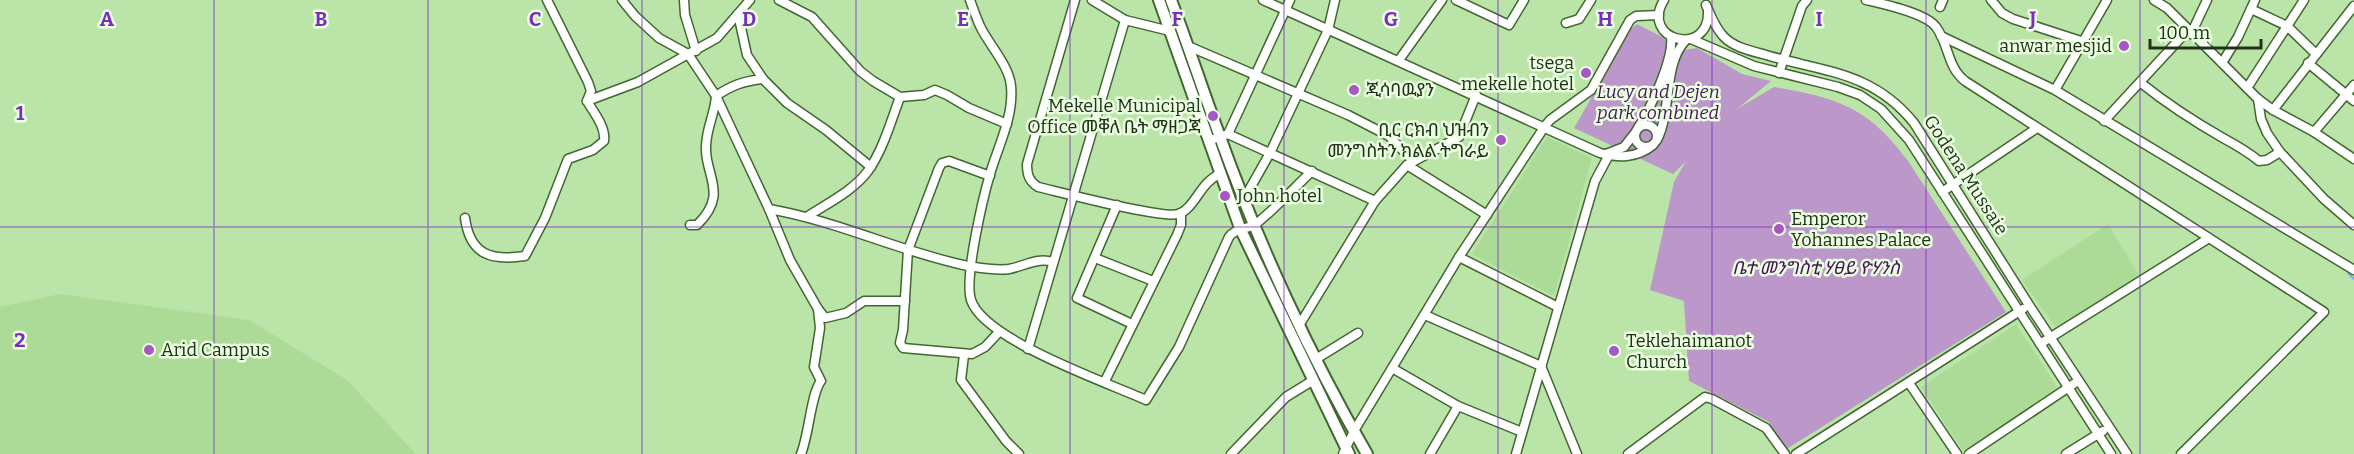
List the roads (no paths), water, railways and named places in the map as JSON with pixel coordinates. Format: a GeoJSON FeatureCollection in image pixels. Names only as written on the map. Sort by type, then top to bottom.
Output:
{"type":"FeatureCollection","features":[{"type":"Feature","properties":{"kind":"main road"},"geometry":{"type":"LineString","coordinates":[[1159,0],[1240,228],[1346,452]]}},
{"type":"Feature","properties":{"kind":"main road"},"geometry":{"type":"LineString","coordinates":[[1171,0],[1224,135],[1244,200],[1316,359],[1367,454]]}},
{"type":"Feature","properties":{"kind":"street"},"geometry":{"type":"LineString","coordinates":[[547,0],[588,82],[591,92],[587,101]]}},
{"type":"Feature","properties":{"kind":"street"},"geometry":{"type":"LineString","coordinates":[[622,0],[635,16],[659,38],[692,52]]}},
{"type":"Feature","properties":{"kind":"street"},"geometry":{"type":"LineString","coordinates":[[684,0],[692,52],[716,96],[770,209],[790,260],[818,309],[825,318],[846,314],[864,302],[905,301]]}},
{"type":"Feature","properties":{"kind":"street"},"geometry":{"type":"LineString","coordinates":[[587,101],[638,82],[717,38],[750,0]]}},
{"type":"Feature","properties":{"kind":"street"},"geometry":{"type":"LineString","coordinates":[[779,0],[812,17],[860,71],[900,97],[912,98],[935,90],[969,108],[1007,123]]}},
{"type":"Feature","properties":{"kind":"street"},"geometry":{"type":"LineString","coordinates":[[970,0],[980,26],[1010,77],[1011,88],[1007,123],[990,176],[971,266],[970,298],[976,312],[999,332],[1028,349],[1146,400],[1179,347],[1224,244],[1233,232],[1255,225],[1312,171]]}},
{"type":"Feature","properties":{"kind":"street"},"geometry":{"type":"LineString","coordinates":[[1075,0],[1030,154],[1027,173],[1032,183],[1038,187],[1172,215],[1181,213],[1209,180],[1220,174]]}},
{"type":"Feature","properties":{"kind":"street"},"geometry":{"type":"LineString","coordinates":[[1092,0],[1125,20],[1170,31]]}},
{"type":"Feature","properties":{"kind":"street"},"geometry":{"type":"LineString","coordinates":[[1263,0],[1608,154],[1635,154],[1655,142],[1657,131],[1653,127],[1645,125],[1637,130],[1635,138],[1640,145],[1648,147],[1655,142],[1663,122],[1675,57],[1689,39],[1700,34],[1706,25],[1708,15],[1705,2]]}},
{"type":"Feature","properties":{"kind":"street"},"geometry":{"type":"LineString","coordinates":[[1224,135],[1290,0]]}},
{"type":"Feature","properties":{"kind":"street"},"geometry":{"type":"LineString","coordinates":[[1244,200],[1299,94],[1328,30],[1335,0]]}},
{"type":"Feature","properties":{"kind":"street"},"geometry":{"type":"LineString","coordinates":[[1399,60],[1442,0]]}},
{"type":"Feature","properties":{"kind":"street"},"geometry":{"type":"LineString","coordinates":[[1456,0],[1509,25],[1524,0]]}},
{"type":"Feature","properties":{"kind":"street"},"geometry":{"type":"LineString","coordinates":[[1566,23],[1580,19],[1591,0]]}},
{"type":"Feature","properties":{"kind":"street"},"geometry":{"type":"LineString","coordinates":[[1516,454],[1595,181],[1608,154],[1628,144],[1637,130],[1650,107],[1668,59],[1672,46],[1671,37],[1663,30],[1659,15],[1663,0]]}},
{"type":"Feature","properties":{"kind":"street"},"geometry":{"type":"LineString","coordinates":[[1866,0],[1891,5],[1929,21],[1941,36],[1958,75],[2324,312],[2181,454]]}},
{"type":"Feature","properties":{"kind":"street"},"geometry":{"type":"LineString","coordinates":[[1991,0],[2002,13],[2013,19],[2084,42]]}},
{"type":"Feature","properties":{"kind":"street"},"geometry":{"type":"LineString","coordinates":[[2055,90],[2107,0]]}},
{"type":"Feature","properties":{"kind":"street"},"geometry":{"type":"LineString","coordinates":[[2104,121],[2190,32],[2206,0]]}},
{"type":"Feature","properties":{"kind":"street"},"geometry":{"type":"LineString","coordinates":[[2222,63],[2238,37],[2255,0]]}},
{"type":"Feature","properties":{"kind":"street"},"geometry":{"type":"LineString","coordinates":[[2247,88],[2304,0]]}},
{"type":"Feature","properties":{"kind":"street"},"geometry":{"type":"LineString","coordinates":[[2161,1],[2258,99],[2272,110],[2314,132],[2354,159]]}},
{"type":"Feature","properties":{"kind":"street","name":"Godena Mussaie"},"geometry":{"type":"LineString","coordinates":[[1705,2],[1719,32],[1730,42],[1782,60],[1849,75],[1886,94],[1914,123],[2108,428],[2127,454]]}},
{"type":"Feature","properties":{"kind":"street"},"geometry":{"type":"LineString","coordinates":[[1779,73],[1801,2]]}},
{"type":"Feature","properties":{"kind":"street"},"geometry":{"type":"LineString","coordinates":[[2272,110],[2354,6]]}},
{"type":"Feature","properties":{"kind":"street"},"geometry":{"type":"LineString","coordinates":[[2251,9],[2288,26],[2316,54]]}},
{"type":"Feature","properties":{"kind":"street"},"geometry":{"type":"LineString","coordinates":[[738,14],[747,55],[763,79],[787,103],[826,130],[870,167]]}},
{"type":"Feature","properties":{"kind":"street"},"geometry":{"type":"LineString","coordinates":[[1346,452],[1354,431],[1392,368],[1460,257],[1545,126],[1591,90],[1630,20],[1636,16],[1659,15]]}},
{"type":"Feature","properties":{"kind":"street"},"geometry":{"type":"LineString","coordinates":[[1028,349],[1125,20]]}},
{"type":"Feature","properties":{"kind":"street"},"geometry":{"type":"LineString","coordinates":[[1941,36],[2055,90],[2354,270]]}},
{"type":"Feature","properties":{"kind":"street","name":"Godena Mussaie"},"geometry":{"type":"LineString","coordinates":[[1671,37],[1689,39],[1746,63],[1779,73],[1846,89],[1875,104],[1909,140],[2111,454]]}},
{"type":"Feature","properties":{"kind":"street"},"geometry":{"type":"LineString","coordinates":[[1188,46],[1348,115],[1389,136],[1410,163],[1487,215]]}},
{"type":"Feature","properties":{"kind":"street"},"geometry":{"type":"LineString","coordinates":[[2308,63],[2354,101]]}},
{"type":"Feature","properties":{"kind":"street"},"geometry":{"type":"LineString","coordinates":[[716,96],[743,81],[763,79]]}},
{"type":"Feature","properties":{"kind":"street"},"geometry":{"type":"LineString","coordinates":[[2141,83],[2160,98],[2224,139],[2239,145],[2259,161],[2266,160],[2280,152]]}},
{"type":"Feature","properties":{"kind":"street"},"geometry":{"type":"LineString","coordinates":[[2314,132],[2354,85]]}},
{"type":"Feature","properties":{"kind":"street"},"geometry":{"type":"LineString","coordinates":[[1300,324],[1375,201],[1410,163],[1458,137],[1476,95]]}},
{"type":"Feature","properties":{"kind":"street"},"geometry":{"type":"LineString","coordinates":[[690,225],[697,225],[707,216],[714,201],[706,139],[715,112],[716,96]]}},
{"type":"Feature","properties":{"kind":"street"},"geometry":{"type":"LineString","coordinates":[[808,216],[845,192],[870,167],[900,97]]}},
{"type":"Feature","properties":{"kind":"street"},"geometry":{"type":"LineString","coordinates":[[2258,99],[2261,119],[2280,152],[2324,200],[2354,225]]}},
{"type":"Feature","properties":{"kind":"street"},"geometry":{"type":"LineString","coordinates":[[465,218],[467,232],[478,250],[493,257],[525,256],[545,218],[568,159],[593,150],[604,141],[605,135],[600,123],[587,101]]}},
{"type":"Feature","properties":{"kind":"street"},"geometry":{"type":"LineString","coordinates":[[1942,192],[2037,128]]}},
{"type":"Feature","properties":{"kind":"street"},"geometry":{"type":"LineString","coordinates":[[1208,141],[1224,135],[1312,171],[1375,201]]}},
{"type":"Feature","properties":{"kind":"street"},"geometry":{"type":"LineString","coordinates":[[990,176],[949,161],[942,163],[939,168],[908,250],[900,346],[964,355],[978,352],[999,332]]}},
{"type":"Feature","properties":{"kind":"street"},"geometry":{"type":"LineString","coordinates":[[1117,205],[1077,298],[1132,324]]}},
{"type":"Feature","properties":{"kind":"street"},"geometry":{"type":"LineString","coordinates":[[770,209],[808,216],[908,250],[971,266],[1003,269],[1038,260],[1053,262]]}},
{"type":"Feature","properties":{"kind":"street"},"geometry":{"type":"LineString","coordinates":[[1105,381],[1177,235],[1181,225],[1181,213]]}},
{"type":"Feature","properties":{"kind":"street"},"geometry":{"type":"LineString","coordinates":[[2040,344],[2209,238]]}},
{"type":"Feature","properties":{"kind":"street"},"geometry":{"type":"LineString","coordinates":[[1460,257],[1558,307]]}},
{"type":"Feature","properties":{"kind":"street"},"geometry":{"type":"LineString","coordinates":[[1095,258],[1153,281]]}},
{"type":"Feature","properties":{"kind":"street"},"geometry":{"type":"LineString","coordinates":[[1796,454],[2029,305]]}},
{"type":"Feature","properties":{"kind":"street"},"geometry":{"type":"LineString","coordinates":[[801,454],[810,424],[816,387],[821,381],[814,367],[820,328],[818,309]]}},
{"type":"Feature","properties":{"kind":"street"},"geometry":{"type":"LineString","coordinates":[[1425,315],[1541,366],[1577,454]]}},
{"type":"Feature","properties":{"kind":"street"},"geometry":{"type":"LineString","coordinates":[[1316,359],[1358,333]]}},
{"type":"Feature","properties":{"kind":"street"},"geometry":{"type":"LineString","coordinates":[[964,355],[961,380],[1006,441],[1019,454]]}},
{"type":"Feature","properties":{"kind":"street"},"geometry":{"type":"LineString","coordinates":[[1392,368],[1458,406],[1522,432]]}},
{"type":"Feature","properties":{"kind":"street"},"geometry":{"type":"LineString","coordinates":[[1231,454],[1286,397],[1312,381]]}},
{"type":"Feature","properties":{"kind":"street"},"geometry":{"type":"LineString","coordinates":[[1969,454],[2078,381]]}},
{"type":"Feature","properties":{"kind":"street"},"geometry":{"type":"LineString","coordinates":[[1909,383],[1957,454]]}},
{"type":"Feature","properties":{"kind":"street"},"geometry":{"type":"LineString","coordinates":[[1628,454],[1705,397],[1766,428],[1785,454]]}},
{"type":"Feature","properties":{"kind":"street"},"geometry":{"type":"LineString","coordinates":[[1432,453],[1458,406]]}},
{"type":"Feature","properties":{"kind":"street"},"geometry":{"type":"LineString","coordinates":[[2066,454],[2108,428]]}},
{"type":"Feature","properties":{"kind":"waterway"},"geometry":{"type":"LineString","coordinates":[[2348,273],[2354,279]]}},
{"type":"Feature","properties":{"kind":"place","name":"anwar mesjid"},"geometry":{"type":"Point","coordinates":[2124,46]}},
{"type":"Feature","properties":{"kind":"place","name":"tsega mekelle hotel"},"geometry":{"type":"Point","coordinates":[1586,73]}},
{"type":"Feature","properties":{"kind":"place","name":"ጂሳባዉያን"},"geometry":{"type":"Point","coordinates":[1354,90]}},
{"type":"Feature","properties":{"kind":"place","name":"Mekelle Municipal Office መቐለ ቤት ማዘጋጃ"},"geometry":{"type":"Point","coordinates":[1213,116]}},
{"type":"Feature","properties":{"kind":"place","name":"ቢር ርክብ ህዝብን መንግስትን ክልል ትግራይ"},"geometry":{"type":"Point","coordinates":[1501,140]}},
{"type":"Feature","properties":{"kind":"place","name":"John hotel"},"geometry":{"type":"Point","coordinates":[1225,196]}},
{"type":"Feature","properties":{"kind":"place","name":"Emperor Yohannes Palace"},"geometry":{"type":"Point","coordinates":[1779,229]}},
{"type":"Feature","properties":{"kind":"place","name":"Arid Campus"},"geometry":{"type":"Point","coordinates":[149,350]}},
{"type":"Feature","properties":{"kind":"place","name":"Teklehaimanot Church"},"geometry":{"type":"Point","coordinates":[1614,351]}},
{"type":"Feature","properties":{"kind":"park label","name":"Lucy and Dejen park combined"},"geometry":{"type":"Point","coordinates":[1658,102]}},
{"type":"Feature","properties":{"kind":"park label","name":"ቤተ መንግስቲ ሃፀይ ዮሃንስ"},"geometry":{"type":"Point","coordinates":[1816,268]}}]}
